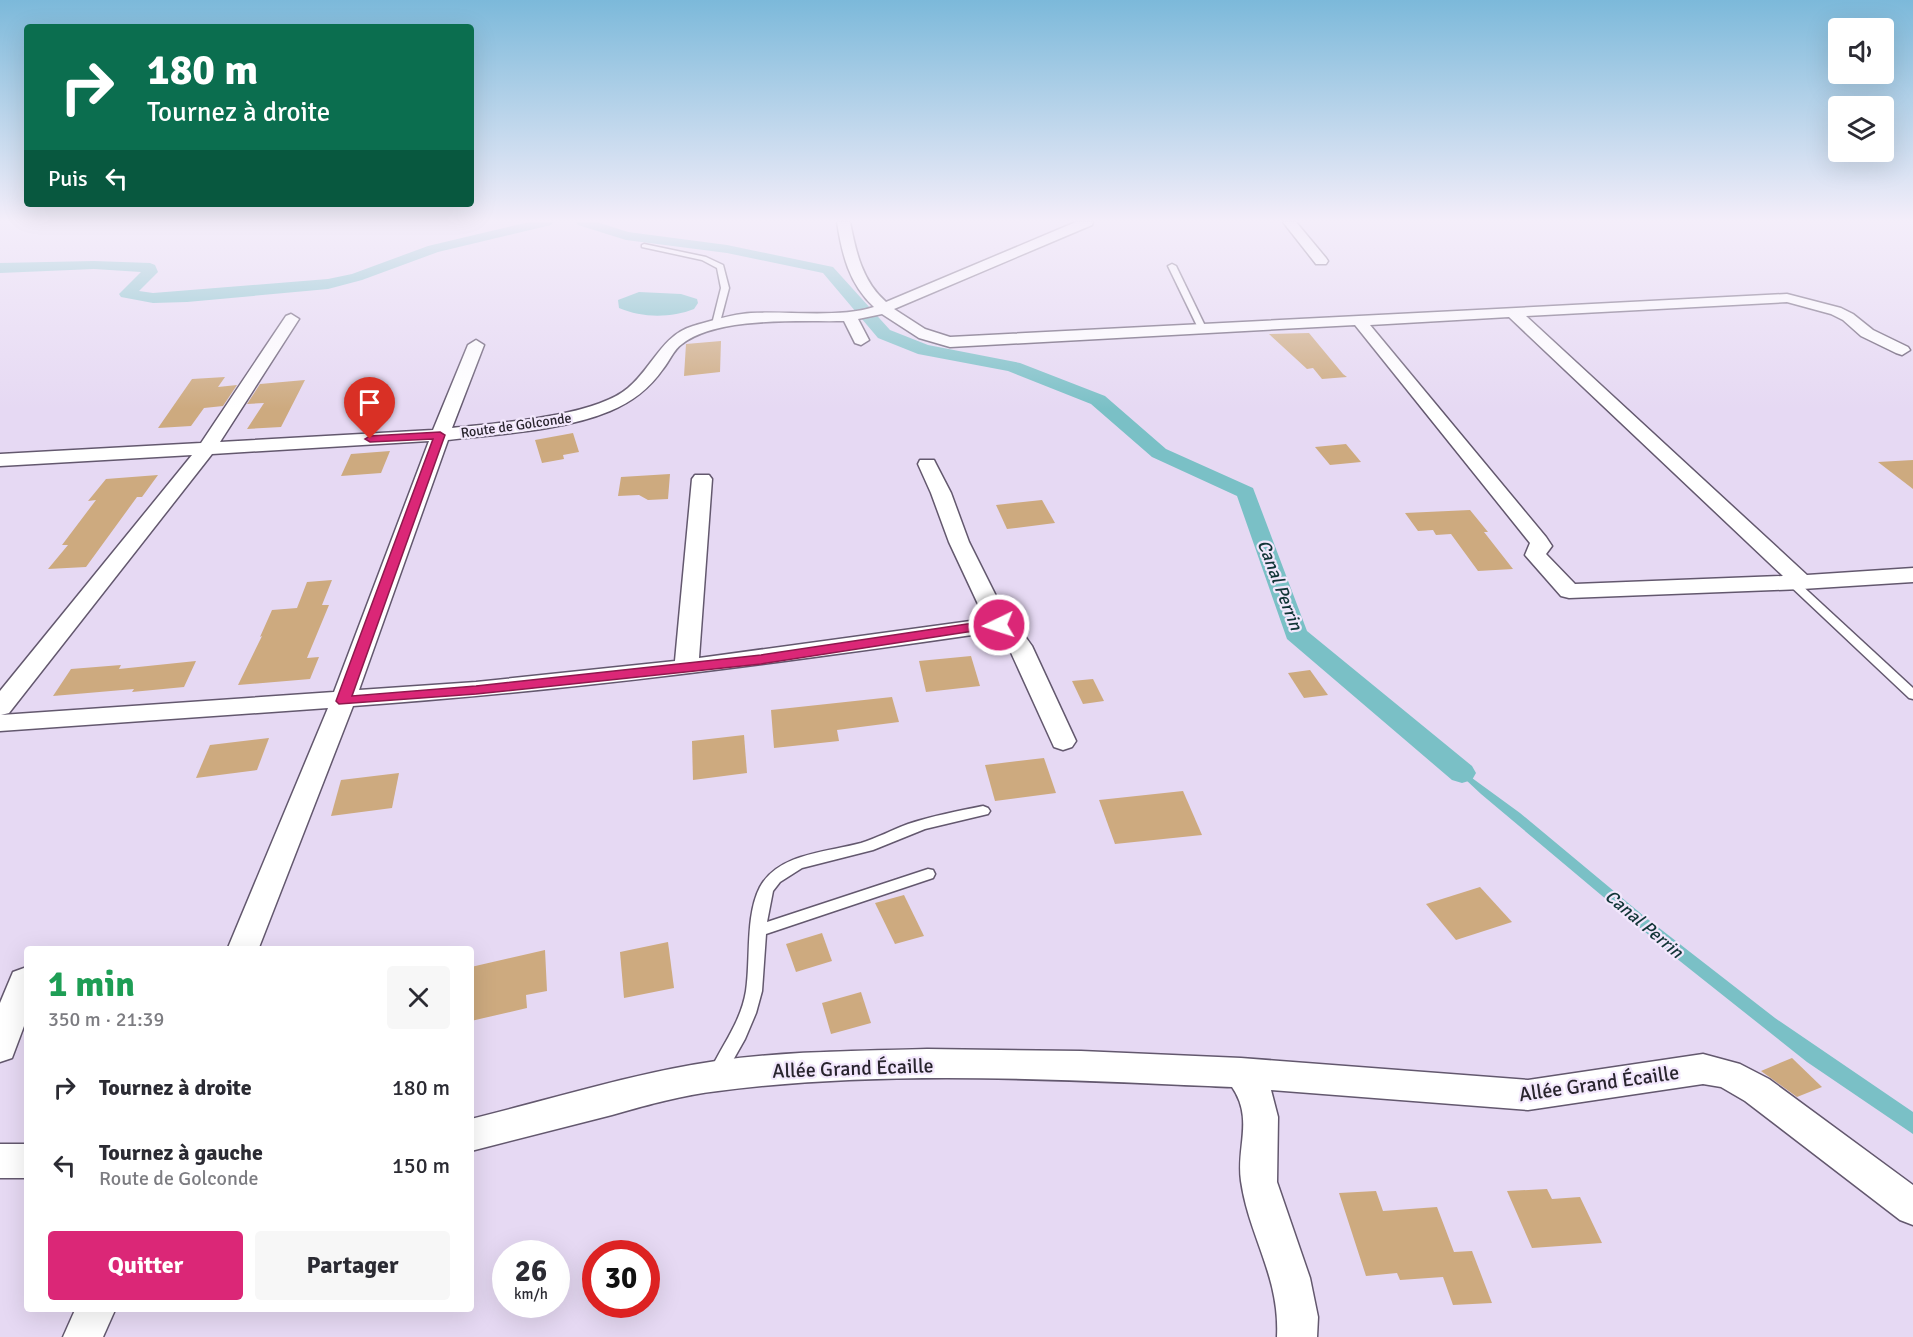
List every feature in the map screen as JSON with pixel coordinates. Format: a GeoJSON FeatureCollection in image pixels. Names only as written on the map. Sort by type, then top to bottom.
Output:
{"type":"FeatureCollection","features":[{"type":"Feature","properties":{"kind":"street"},"geometry":{"type":"LineString","coordinates":[[862,284],[882,309],[924,335],[950,342],[1787,298],[1836,311],[1848,317],[1867,333],[1902,350]]}},
{"type":"Feature","properties":{"kind":"street","name":"Route de Golconde"},"geometry":{"type":"LineString","coordinates":[[0,460],[440,435],[544,423],[602,408],[633,393],[653,372],[675,341],[696,330],[758,317],[849,316],[882,309],[940,284]]}},
{"type":"Feature","properties":{"kind":"street"},"geometry":{"type":"LineString","coordinates":[[1512,312],[1798,582]]}},
{"type":"Feature","properties":{"kind":"street"},"geometry":{"type":"LineString","coordinates":[[849,316],[861,340]]}},
{"type":"Feature","properties":{"kind":"street"},"geometry":{"type":"LineString","coordinates":[[0,707],[207,448],[291,319]]}},
{"type":"Feature","properties":{"kind":"street"},"geometry":{"type":"LineString","coordinates":[[1360,322],[1539,541],[1542,546],[1535,554],[1566,589],[1579,592],[1913,574]]}},
{"type":"Feature","properties":{"kind":"street"},"geometry":{"type":"LineString","coordinates":[[244,946],[344,701],[440,435],[476,345]]}},
{"type":"Feature","properties":{"kind":"street"},"geometry":{"type":"LineString","coordinates":[[927,464],[941,493],[959,542],[999,625]]}},
{"type":"Feature","properties":{"kind":"street"},"geometry":{"type":"LineString","coordinates":[[686,668],[702,479]]}},
{"type":"Feature","properties":{"kind":"street"},"geometry":{"type":"LineString","coordinates":[[0,723],[344,701],[476,690],[686,668],[846,648],[999,625],[1009,630],[1020,646],[1063,741]]}},
{"type":"Feature","properties":{"kind":"street"},"geometry":{"type":"LineString","coordinates":[[0,1048],[24,981]]}},
{"type":"Feature","properties":{"kind":"street","name":"Allée Grand Écaille"},"geometry":{"type":"LineString","coordinates":[[474,1133],[648,1090],[716,1076],[807,1067],[927,1064],[1081,1066],[1241,1073],[1528,1095],[1582,1089],[1681,1071],[1717,1071],[1737,1077],[1771,1099],[1913,1207]]}},
{"type":"Feature","properties":{"kind":"street"},"geometry":{"type":"LineString","coordinates":[[1241,1073],[1256,1095],[1259,1104],[1261,1115],[1257,1159],[1259,1179],[1293,1286],[1299,1326],[1298,1337]]}},
{"type":"Feature","properties":{"kind":"street"},"geometry":{"type":"LineString","coordinates":[[0,1161],[24,1161]]}},
{"type":"Feature","properties":{"kind":"street"},"geometry":{"type":"LineString","coordinates":[[83,1337],[93,1312]]}},
{"type":"Feature","properties":{"kind":"lane"},"geometry":{"type":"LineString","coordinates":[[716,324],[724,284]]}},
{"type":"Feature","properties":{"kind":"lane"},"geometry":{"type":"LineString","coordinates":[[1181,284],[1203,330]]}},
{"type":"Feature","properties":{"kind":"lane"},"geometry":{"type":"LineString","coordinates":[[1798,582],[1913,695]]}},
{"type":"Feature","properties":{"kind":"lane"},"geometry":{"type":"LineString","coordinates":[[716,1076],[745,1025],[754,993],[761,902],[767,888],[790,868],[806,862],[862,848],[912,828],[983,811]]}},
{"type":"Feature","properties":{"kind":"lane"},"geometry":{"type":"LineString","coordinates":[[760,930],[928,874]]}},
{"type":"Feature","properties":{"kind":"water"},"geometry":{"type":"Polygon","coordinates":[[[639,292],[681,294],[697,299],[698,303],[694,309],[666,315],[637,314],[619,308],[618,300],[639,292]]]}},
{"type":"Feature","properties":{"kind":"water"},"geometry":{"type":"Polygon","coordinates":[[[1435,751],[1520,813],[1645,917],[1775,1018],[1913,1112],[1913,1134],[1807,1062],[1676,958],[1481,794],[1435,751]]]}},
{"type":"Feature","properties":{"kind":"building"},"geometry":{"type":"Polygon","coordinates":[[[1309,333],[1347,377],[1322,379],[1313,368],[1307,369],[1269,334],[1309,333]]]}},
{"type":"Feature","properties":{"kind":"building"},"geometry":{"type":"Polygon","coordinates":[[[721,341],[720,372],[684,376],[686,344],[721,341]]]}},
{"type":"Feature","properties":{"kind":"building"},"geometry":{"type":"Polygon","coordinates":[[[225,377],[218,387],[237,385],[223,406],[204,408],[191,426],[158,428],[192,379],[225,377]]]}},
{"type":"Feature","properties":{"kind":"building"},"geometry":{"type":"Polygon","coordinates":[[[305,380],[281,427],[247,429],[264,403],[247,404],[260,384],[305,380]]]}},
{"type":"Feature","properties":{"kind":"building"},"geometry":{"type":"Polygon","coordinates":[[[573,433],[579,452],[563,455],[564,459],[542,463],[535,440],[573,433]]]}},
{"type":"Feature","properties":{"kind":"building"},"geometry":{"type":"Polygon","coordinates":[[[1346,444],[1361,462],[1330,465],[1315,447],[1346,444]]]}},
{"type":"Feature","properties":{"kind":"building"},"geometry":{"type":"Polygon","coordinates":[[[390,451],[381,473],[341,476],[351,454],[390,451]]]}},
{"type":"Feature","properties":{"kind":"building"},"geometry":{"type":"Polygon","coordinates":[[[1913,460],[1913,489],[1878,462],[1913,460]]]}},
{"type":"Feature","properties":{"kind":"building"},"geometry":{"type":"Polygon","coordinates":[[[670,474],[668,499],[648,500],[639,495],[618,496],[621,477],[670,474]]]}},
{"type":"Feature","properties":{"kind":"building"},"geometry":{"type":"Polygon","coordinates":[[[158,475],[142,497],[137,497],[86,567],[48,569],[68,545],[62,545],[96,500],[88,501],[106,479],[158,475]]]}},
{"type":"Feature","properties":{"kind":"building"},"geometry":{"type":"Polygon","coordinates":[[[1042,500],[1055,523],[1007,529],[996,505],[1042,500]]]}},
{"type":"Feature","properties":{"kind":"building"},"geometry":{"type":"Polygon","coordinates":[[[1470,510],[1513,569],[1478,571],[1451,534],[1436,535],[1433,530],[1418,531],[1405,513],[1470,510]]]}},
{"type":"Feature","properties":{"kind":"building"},"geometry":{"type":"Polygon","coordinates":[[[332,580],[322,605],[329,605],[307,658],[319,657],[310,679],[238,685],[272,610],[297,608],[307,582],[332,580]]]}},
{"type":"Feature","properties":{"kind":"building"},"geometry":{"type":"Polygon","coordinates":[[[971,656],[980,686],[926,692],[919,661],[971,656]]]}},
{"type":"Feature","properties":{"kind":"building"},"geometry":{"type":"Polygon","coordinates":[[[196,661],[184,687],[53,696],[71,669],[121,665],[119,669],[196,661]]]}},
{"type":"Feature","properties":{"kind":"building"},"geometry":{"type":"Polygon","coordinates":[[[1310,670],[1328,695],[1304,698],[1288,673],[1310,670]]]}},
{"type":"Feature","properties":{"kind":"building"},"geometry":{"type":"Polygon","coordinates":[[[1093,679],[1104,701],[1083,704],[1072,681],[1093,679]]]}},
{"type":"Feature","properties":{"kind":"building"},"geometry":{"type":"Polygon","coordinates":[[[892,697],[899,722],[837,730],[839,741],[774,748],[771,710],[892,697]]]}},
{"type":"Feature","properties":{"kind":"building"},"geometry":{"type":"Polygon","coordinates":[[[744,735],[747,773],[693,780],[692,741],[744,735]]]}},
{"type":"Feature","properties":{"kind":"building"},"geometry":{"type":"Polygon","coordinates":[[[269,738],[257,770],[196,778],[210,745],[269,738]]]}},
{"type":"Feature","properties":{"kind":"building"},"geometry":{"type":"Polygon","coordinates":[[[1044,758],[1056,793],[995,801],[985,765],[1044,758]]]}},
{"type":"Feature","properties":{"kind":"building"},"geometry":{"type":"Polygon","coordinates":[[[399,773],[392,808],[331,816],[341,780],[399,773]]]}},
{"type":"Feature","properties":{"kind":"building"},"geometry":{"type":"Polygon","coordinates":[[[1183,791],[1202,835],[1115,844],[1099,800],[1183,791]]]}},
{"type":"Feature","properties":{"kind":"building"},"geometry":{"type":"Polygon","coordinates":[[[1480,887],[1512,922],[1456,940],[1426,904],[1480,887]]]}},
{"type":"Feature","properties":{"kind":"building"},"geometry":{"type":"Polygon","coordinates":[[[904,895],[924,936],[895,944],[875,903],[904,895]]]}},
{"type":"Feature","properties":{"kind":"building"},"geometry":{"type":"Polygon","coordinates":[[[822,933],[832,961],[796,972],[786,944],[822,933]]]}},
{"type":"Feature","properties":{"kind":"building"},"geometry":{"type":"Polygon","coordinates":[[[668,942],[674,988],[624,998],[620,952],[668,942]]]}},
{"type":"Feature","properties":{"kind":"building"},"geometry":{"type":"Polygon","coordinates":[[[545,950],[547,991],[526,995],[527,1008],[474,1020],[474,966],[545,950]]]}},
{"type":"Feature","properties":{"kind":"building"},"geometry":{"type":"Polygon","coordinates":[[[861,992],[871,1023],[831,1034],[822,1003],[861,992]]]}},
{"type":"Feature","properties":{"kind":"building"},"geometry":{"type":"Polygon","coordinates":[[[1792,1058],[1822,1087],[1797,1097],[1761,1071],[1792,1058]]]}},
{"type":"Feature","properties":{"kind":"building"},"geometry":{"type":"Polygon","coordinates":[[[1547,1189],[1552,1199],[1580,1197],[1602,1243],[1532,1248],[1507,1191],[1547,1189]]]}},
{"type":"Feature","properties":{"kind":"building"},"geometry":{"type":"Polygon","coordinates":[[[1376,1191],[1383,1211],[1437,1207],[1454,1252],[1472,1251],[1492,1303],[1453,1305],[1443,1277],[1400,1280],[1397,1273],[1366,1276],[1339,1193],[1376,1191]]]}},
{"type":"Feature","properties":{"kind":"waterway"},"geometry":{"type":"LineString","coordinates":[[137,284],[127,294],[153,298],[187,297],[324,284]]}},
{"type":"Feature","properties":{"kind":"waterway","name":"Canal Perrin"},"geometry":{"type":"LineString","coordinates":[[841,284],[884,334],[924,350],[1014,367],[1098,400],[1159,453],[1246,492],[1296,634],[1462,773]]}},
{"type":"Feature","properties":{"kind":"route"},"geometry":{"type":"LineString","coordinates":[[370,439],[440,435],[344,701],[642,673],[761,659],[999,625]]}}]}
